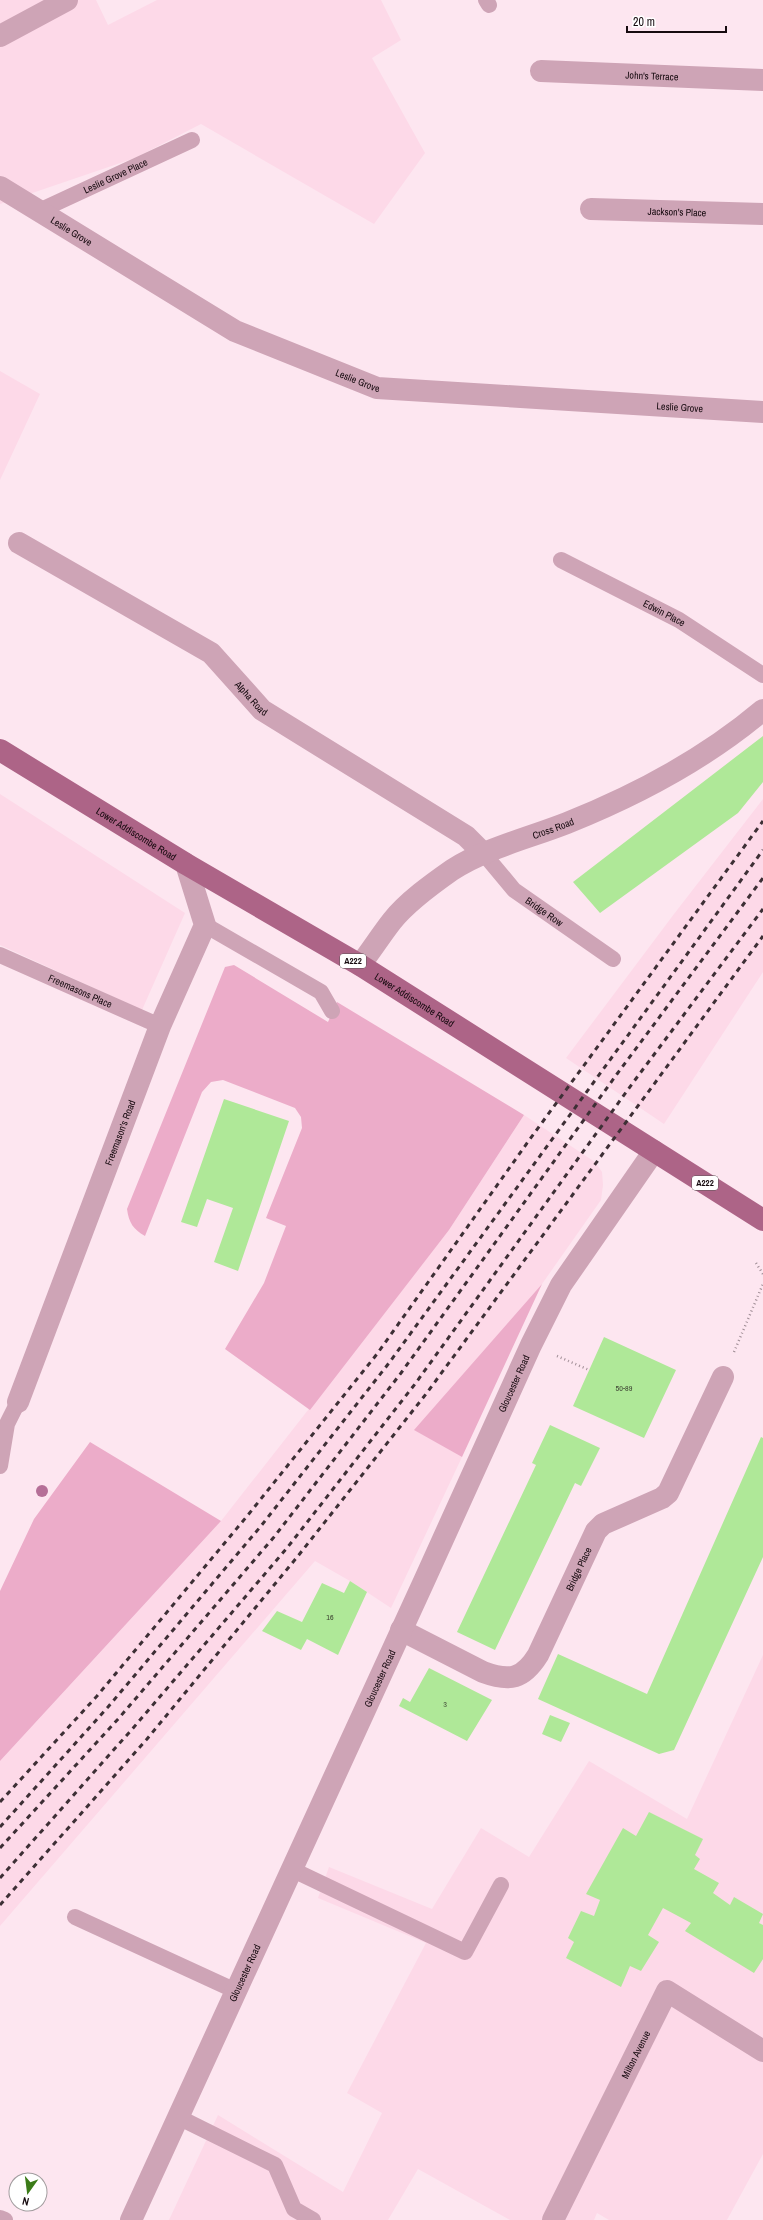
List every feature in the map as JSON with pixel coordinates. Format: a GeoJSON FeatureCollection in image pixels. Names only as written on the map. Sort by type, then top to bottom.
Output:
{"type":"FeatureCollection","features":[{"type":"Feature","properties":{"kind":"main road","name":"Lower Addiscombe Road"},"geometry":{"type":"LineString","coordinates":[[0,750],[186,864],[360,965],[763,1220]]}},
{"type":"Feature","properties":{"kind":"street"},"geometry":{"type":"LineString","coordinates":[[0,36],[67,0]]}},
{"type":"Feature","properties":{"kind":"street","name":"John's Terrace"},"geometry":{"type":"LineString","coordinates":[[541,72],[763,80]]}},
{"type":"Feature","properties":{"kind":"street","name":"Leslie Grove"},"geometry":{"type":"LineString","coordinates":[[0,188],[235,331],[377,388],[763,412]]}},
{"type":"Feature","properties":{"kind":"street","name":"Jackson's Place"},"geometry":{"type":"LineString","coordinates":[[591,210],[763,214]]}},
{"type":"Feature","properties":{"kind":"street","name":"Alpha Road"},"geometry":{"type":"LineString","coordinates":[[19,543],[211,653],[262,710],[466,836],[484,854]]}},
{"type":"Feature","properties":{"kind":"street","name":"Cross Road"},"geometry":{"type":"LineString","coordinates":[[360,965],[393,920],[412,902],[453,870],[484,854],[592,813],[638,791],[686,764],[734,733],[763,710]]}},
{"type":"Feature","properties":{"kind":"street"},"geometry":{"type":"LineString","coordinates":[[186,864],[205,925]]}},
{"type":"Feature","properties":{"kind":"street","name":"Freemason's Road"},"geometry":{"type":"LineString","coordinates":[[18,1402],[160,1026],[205,925]]}},
{"type":"Feature","properties":{"kind":"street","name":"Gloucester Road"},"geometry":{"type":"LineString","coordinates":[[131,2220],[530,1345],[561,1285],[650,1149]]}},
{"type":"Feature","properties":{"kind":"street","name":"Bridge Place"},"geometry":{"type":"LineString","coordinates":[[401,1630],[490,1675],[510,1678],[521,1674],[532,1665],[538,1655],[596,1531],[603,1524],[662,1498],[668,1493],[723,1377]]}},
{"type":"Feature","properties":{"kind":"street","name":"Milton Avenue"},"geometry":{"type":"LineString","coordinates":[[553,2220],[667,1991],[763,2051]]}},
{"type":"Feature","properties":{"kind":"lane","name":"Leslie Grove Place"},"geometry":{"type":"LineString","coordinates":[[39,211],[192,140]]}},
{"type":"Feature","properties":{"kind":"lane","name":"Edwin Place"},"geometry":{"type":"LineString","coordinates":[[561,560],[679,620],[763,675]]}},
{"type":"Feature","properties":{"kind":"lane","name":"Bridge Row"},"geometry":{"type":"LineString","coordinates":[[484,854],[514,890],[613,959]]}},
{"type":"Feature","properties":{"kind":"lane"},"geometry":{"type":"LineString","coordinates":[[205,925],[321,992],[332,1012]]}},
{"type":"Feature","properties":{"kind":"lane","name":"Freemasons Place"},"geometry":{"type":"LineString","coordinates":[[0,955],[160,1026]]}},
{"type":"Feature","properties":{"kind":"lane"},"geometry":{"type":"LineString","coordinates":[[0,1466],[7,1424],[18,1402]]}},
{"type":"Feature","properties":{"kind":"lane"},"geometry":{"type":"LineString","coordinates":[[291,1869],[465,1952],[501,1885]]}},
{"type":"Feature","properties":{"kind":"lane"},"geometry":{"type":"LineString","coordinates":[[75,1917],[236,1991]]}},
{"type":"Feature","properties":{"kind":"lane"},"geometry":{"type":"LineString","coordinates":[[178,2116],[275,2165],[294,2209],[313,2220]]}},
{"type":"Feature","properties":{"kind":"lane"},"geometry":{"type":"LineString","coordinates":[[0,2218],[5,2220]]}},
{"type":"Feature","properties":{"kind":"path"},"geometry":{"type":"LineString","coordinates":[[756,1263],[763,1274]]}},
{"type":"Feature","properties":{"kind":"path"},"geometry":{"type":"LineString","coordinates":[[723,1377],[763,1284]]}},
{"type":"Feature","properties":{"kind":"path"},"geometry":{"type":"LineString","coordinates":[[530,1345],[589,1370]]}},
{"type":"Feature","properties":{"kind":"shaded area"},"geometry":{"type":"Polygon","coordinates":[[[0,0],[96,0],[108,25],[157,0],[381,0],[401,40],[372,58],[425,153],[374,224],[201,124],[135,158],[0,204],[0,0]]]}},
{"type":"Feature","properties":{"kind":"shaded area"},"geometry":{"type":"Polygon","coordinates":[[[0,371],[40,394],[0,480],[0,371]]]}},
{"type":"Feature","properties":{"kind":"shaded area"},"geometry":{"type":"Polygon","coordinates":[[[0,794],[185,913],[142,1010],[0,945],[0,794]]]}},
{"type":"Feature","properties":{"kind":"shaded area"},"geometry":{"type":"Polygon","coordinates":[[[763,799],[763,972],[664,1124],[566,1058],[674,914],[763,799]]]}},
{"type":"Feature","properties":{"kind":"shaded area"},"geometry":{"type":"Polygon","coordinates":[[[234,965],[328,1022],[337,1002],[524,1115],[449,1230],[310,1410],[225,1349],[264,1283],[286,1226],[266,1218],[302,1128],[301,1117],[295,1108],[223,1080],[211,1082],[202,1092],[145,1236],[137,1231],[132,1225],[127,1209],[225,967],[234,965]]]}},
{"type":"Feature","properties":{"kind":"shaded area"},"geometry":{"type":"Polygon","coordinates":[[[524,1115],[595,1162],[602,1172],[603,1185],[601,1200],[542,1284],[415,1430],[462,1457],[391,1608],[350,1581],[315,1561],[0,1926],[0,1761],[221,1521],[449,1230],[524,1115]]]}},
{"type":"Feature","properties":{"kind":"shaded area"},"geometry":{"type":"Polygon","coordinates":[[[542,1284],[462,1457],[414,1430],[542,1284]]]}},
{"type":"Feature","properties":{"kind":"shaded area"},"geometry":{"type":"Polygon","coordinates":[[[90,1442],[221,1521],[0,1761],[0,1591],[34,1519],[90,1442]]]}},
{"type":"Feature","properties":{"kind":"shaded area"},"geometry":{"type":"Polygon","coordinates":[[[763,1655],[763,2154],[727,2220],[609,2220],[597,2213],[594,2220],[510,2220],[418,2169],[388,2220],[169,2220],[218,2115],[343,2192],[382,2113],[347,2093],[426,1943],[318,1898],[329,1867],[432,1909],[481,1828],[529,1857],[589,1761],[687,1819],[763,1655]]]}},
{"type":"Feature","properties":{"kind":"building"},"geometry":{"type":"Polygon","coordinates":[[[763,736],[763,782],[738,813],[600,913],[573,882],[763,736]]]}},
{"type":"Feature","properties":{"kind":"building"},"geometry":{"type":"Polygon","coordinates":[[[224,1099],[289,1121],[238,1271],[214,1262],[233,1208],[207,1199],[197,1227],[181,1222],[224,1099]]]}},
{"type":"Feature","properties":{"kind":"building"},"geometry":{"type":"Polygon","coordinates":[[[604,1337],[676,1370],[644,1438],[573,1406],[604,1337]]]}},
{"type":"Feature","properties":{"kind":"building"},"geometry":{"type":"Polygon","coordinates":[[[550,1425],[600,1448],[581,1486],[575,1483],[495,1650],[457,1632],[536,1465],[532,1463],[550,1425]]]}},
{"type":"Feature","properties":{"kind":"building"},"geometry":{"type":"Polygon","coordinates":[[[761,1437],[763,1438],[763,1557],[674,1750],[659,1754],[538,1699],[558,1654],[647,1694],[761,1437]]]}},
{"type":"Feature","properties":{"kind":"building"},"geometry":{"type":"Polygon","coordinates":[[[350,1581],[367,1592],[338,1655],[307,1639],[301,1650],[262,1631],[277,1611],[302,1622],[322,1583],[344,1593],[350,1581]]]}},
{"type":"Feature","properties":{"kind":"building"},"geometry":{"type":"Polygon","coordinates":[[[429,1668],[492,1700],[467,1741],[399,1706],[403,1698],[410,1702],[429,1668]]]}},
{"type":"Feature","properties":{"kind":"building"},"geometry":{"type":"Polygon","coordinates":[[[550,1715],[570,1723],[561,1742],[542,1734],[550,1715]]]}},
{"type":"Feature","properties":{"kind":"building"},"geometry":{"type":"Polygon","coordinates":[[[649,1812],[703,1839],[695,1855],[700,1859],[694,1869],[719,1883],[713,1893],[730,1905],[734,1897],[763,1914],[759,1923],[763,1925],[763,1959],[754,1973],[685,1931],[691,1923],[663,1908],[648,1935],[659,1942],[641,1971],[630,1966],[621,1987],[566,1958],[574,1942],[568,1938],[581,1911],[594,1916],[600,1900],[586,1894],[623,1828],[636,1836],[649,1812]]]}},
{"type":"Feature","properties":{"kind":"railway"},"geometry":{"type":"LineString","coordinates":[[0,1802],[97,1696],[248,1515],[377,1354],[530,1139],[763,821]]}},
{"type":"Feature","properties":{"kind":"railway"},"geometry":{"type":"LineString","coordinates":[[0,1827],[108,1707],[261,1526],[389,1363],[763,850]]}},
{"type":"Feature","properties":{"kind":"railway"},"geometry":{"type":"LineString","coordinates":[[0,1848],[119,1718],[274,1537],[401,1373],[617,1074],[763,878]]}},
{"type":"Feature","properties":{"kind":"railway"},"geometry":{"type":"LineString","coordinates":[[0,1878],[134,1727],[287,1548],[415,1384],[632,1084],[763,909]]}},
{"type":"Feature","properties":{"kind":"railway"},"geometry":{"type":"LineString","coordinates":[[0,1905],[147,1739],[298,1556],[426,1394],[763,936]]}}]}
